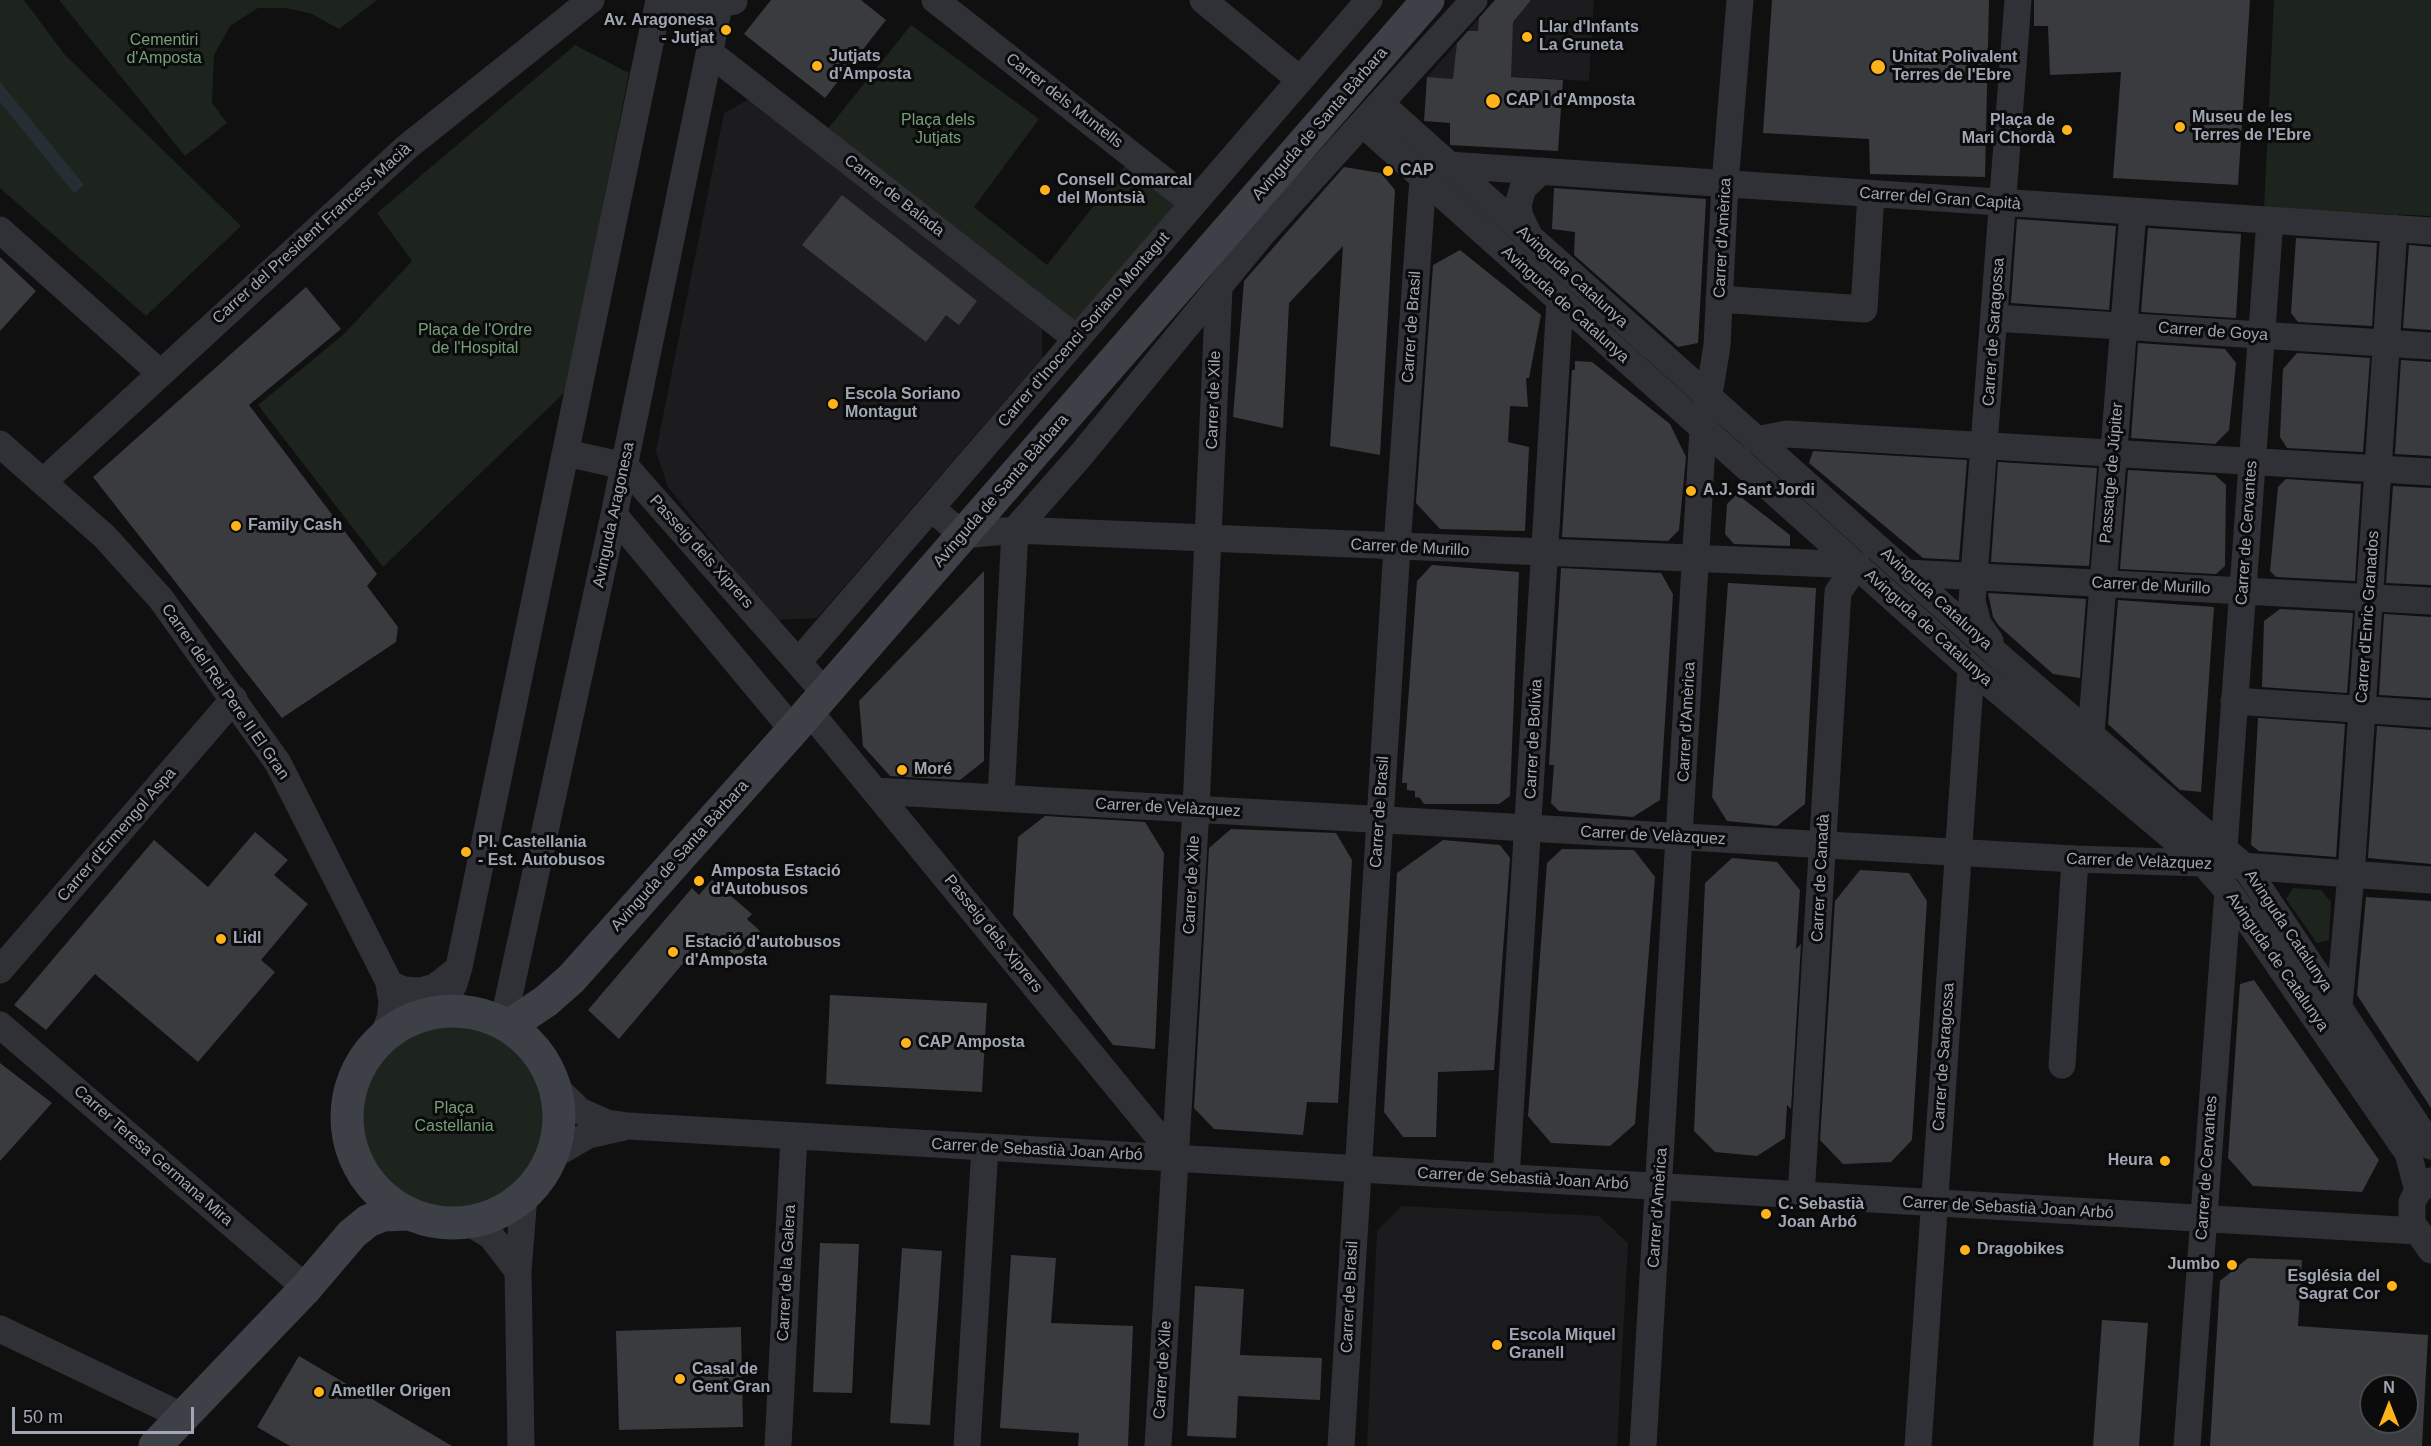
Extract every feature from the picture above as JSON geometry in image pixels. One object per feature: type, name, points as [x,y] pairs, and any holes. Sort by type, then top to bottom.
[{"type":"street","name":"Carrer del President Francesc Macià","points":[[44,481],[159,372],[406,147],[591,0]]},
{"type":"street","points":[[430,1014],[454,984],[459,966],[659,0]]},
{"type":"street","points":[[666,0],[686,7],[727,3]]},
{"type":"street","name":"Carrer dels Muntells","points":[[935,0],[1193,203]]},
{"type":"street","points":[[1203,0],[1299,79]]},
{"type":"street","name":"Carrer d'Inocenci Soriano Montagut","points":[[799,662],[1369,0]]},
{"type":"street","name":"Avinguda de Santa Bàrbara","points":[[506,1024],[546,1001],[571,979],[809,711],[1428,0]]},
{"type":"street","name":"Avinguda de Santa Bàrbara","points":[[1015,530],[1263,234],[1474,0]]},
{"type":"street","name":"Carrer d'Amèrica","points":[[1643,1446],[1703,430],[1717,346],[1725,184],[1740,0]]},
{"type":"street","name":"Carrer de Saragossa","points":[[2000,657],[1978,624],[1972,601],[1986,444],[2018,0]]},
{"type":"street","name":"Avinguda Aragonesa","points":[[506,1024],[710,53],[727,3]]},
{"type":"street","name":"Carrer de Balada","points":[[710,53],[1077,339]]},
{"type":"street","name":"Avinguda Catalunya","points":[[1381,104],[2000,657],[2224,846],[2246,868],[2431,1146]]},
{"type":"street","name":"Avinguda de Catalunya","points":[[1363,124],[1971,668],[2202,863],[2228,891],[2408,1153],[2424,1186]]},
{"type":"street","name":"Carrer del Gran Capità","points":[[1448,165],[2431,231]]},
{"type":"street","points":[[1532,240],[1520,217],[1518,205],[1523,188],[1541,171]]},
{"type":"street","name":"Carrer de Brasil","points":[[1341,1446],[1397,547],[1423,178]]},
{"type":"street","points":[[1719,300],[1864,309],[1871,194]]},
{"type":"street","name":"Passatge de Júpiter","points":[[2091,734],[2133,212]]},
{"type":"street","name":"Carrer de Cervantes","points":[[2224,846],[2270,220]]},
{"type":"street","name":"Carrer d'Enric Granados","points":[[2338,1006],[2350,875],[2394,228]]},
{"type":"street","points":[[0,230],[159,372]]},
{"type":"street","name":"Carrer de Xile","points":[[1158,1446],[1196,809],[1218,288]]},
{"type":"street","name":"Carrer de Bolívia","points":[[1506,1178],[1560,301]]},
{"type":"street","name":"Carrer de Goya","points":[[1995,318],[2431,346]]},
{"type":"street","points":[[1756,441],[1787,434],[2431,472]]},
{"type":"street","name":"Carrer del Rei Pere II El Gran","points":[[0,444],[105,537],[161,599],[278,763],[398,1000],[430,1014]]},
{"type":"street","points":[[566,453],[625,466]]},
{"type":"street","name":"Passeig dels Xiprers","points":[[625,466],[799,662],[809,711]]},
{"type":"street","points":[[931,508],[963,535]]},
{"type":"street","name":"Passeig dels Xiprers","points":[[614,515],[809,711],[1176,1158]]},
{"type":"street","points":[[1001,798],[1015,530]]},
{"type":"street","name":"Carrer de Murillo","points":[[963,535],[1015,530],[1546,554],[1857,565]]},
{"type":"street","name":"Carrer de Canadà","points":[[1802,1196],[1838,592],[1857,565]]},
{"type":"street","name":"Carrer de Murillo","points":[[1907,573],[2431,601]]},
{"type":"street","name":"Carrer de Saragossa","points":[[1918,1446],[1971,668]]},
{"type":"street","name":"Carrer d'Ermengol Aspa","points":[[0,970],[234,699]]},
{"type":"street","points":[[2234,701],[2431,714]]},
{"type":"street","name":"Carrer de Velàzquez","points":[[875,791],[2075,860],[2202,863],[2431,880]]},
{"type":"street","points":[[2062,1065],[2075,860]]},
{"type":"street","name":"Carrer de Cervantes","points":[[2187,1446],[2228,891]]},
{"type":"street","points":[[389,984],[404,990],[420,991],[435,987],[449,979],[459,966]]},
{"type":"street","name":"Avinguda de Santa Bàrbara","points":[[538,1053],[553,1006],[571,979]]},
{"type":"street","name":"Carrer del Rei Pere II El Gran","points":[[384,1036],[390,1019],[392,1002],[389,984]]},
{"type":"street","points":[[473,1012],[506,1024],[538,1053],[556,1088],[560,1122],[552,1156],[540,1178],[524,1196],[498,1213],[468,1222],[438,1222],[409,1214],[381,1196],[367,1179],[349,1142],[348,1100],[356,1072],[384,1036],[430,1014],[473,1012]]},
{"type":"street","name":"Carrer Teresa Germana Mira","points":[[0,1025],[306,1288]]},
{"type":"street","name":"Carrer de Sebastià Joan Arbó","points":[[556,1088],[580,1111],[607,1123],[628,1126],[2202,1220],[2424,1240]]},
{"type":"street","name":"Carrer de Sebastià Joan Arbó","points":[[552,1156],[588,1135],[628,1126]]},
{"type":"street","name":"Carrer de la Galera","points":[[777,1446],[794,1136]]},
{"type":"street","points":[[967,1446],[985,1147]]},
{"type":"street","points":[[352,1234],[368,1202],[367,1179]]},
{"type":"street","points":[[2424,1186],[2412,1202],[2412,1223],[2424,1240]]},
{"type":"street","points":[[521,1446],[518,1271],[524,1196]]},
{"type":"street","points":[[155,1446],[306,1288],[352,1234],[368,1221],[383,1215],[409,1214]]},
{"type":"street","points":[[468,1222],[491,1236],[518,1271]]},
{"type":"street","points":[[0,1329],[184,1417]]},
{"type":"shaded area","name":"Llar d'Infants La Gruneta","points":[[1495,0],[1594,0],[1589,81],[1454,73],[1453,79],[1427,77]]},
{"type":"shaded area","points":[[0,82],[84,185],[74,193],[0,102]]},
{"type":"shaded area","name":"Escola Soriano Montagut","points":[[755,96],[1042,323],[1042,358],[817,618],[775,620],[668,487],[656,451],[724,113]]},
{"type":"shaded area","name":"Escola Miquel Granell","points":[[1402,1206],[1599,1216],[1628,1243],[1617,1446],[1367,1446],[1377,1231]]},
{"type":"green space","points":[[0,0],[24,0],[65,55],[241,226],[146,316],[0,188]]},
{"type":"green space","name":"Cementiri d'Amposta","points":[[59,0],[377,0],[339,29],[312,14],[286,8],[258,8],[230,26],[214,55],[212,103],[227,123],[185,156]]},
{"type":"green space","points":[[2274,0],[2431,0],[2431,216],[2264,208]]},
{"type":"green space","name":"Plaça dels Jutjats","points":[[911,25],[1039,119],[974,207],[1047,265],[1129,161],[1186,204],[1078,331],[827,130]]},
{"type":"green space","name":"Plaça de l'Ordre de l'Hospital","points":[[575,45],[629,73],[566,391],[383,567],[258,405],[344,334],[412,261],[377,213]]},
{"type":"green space","points":[[2293,888],[2321,890],[2331,902],[2329,940],[2317,943],[2286,899]]},
{"type":"green space","name":"Plaça Castellania","points":[[446,1024],[464,1024],[491,1031],[522,1051],[542,1082],[549,1118],[542,1154],[522,1185],[491,1205],[464,1212],[446,1212],[411,1201],[395,1191],[382,1178],[365,1145],[361,1127],[361,1109],[372,1074],[382,1058],[395,1045],[428,1028]]},
{"type":"building","name":"Jutjats d'Amposta","points":[[771,0],[861,0],[886,20],[825,98],[744,34]]},
{"type":"building","name":"CAP I d'Amposta","points":[[1495,0],[1531,0],[1513,22],[1511,77],[1563,80],[1558,151],[1450,145],[1450,123],[1424,121],[1427,77],[1453,79],[1457,43],[1468,31],[1478,31],[1479,18]]},
{"type":"building","name":"Unitat Polivalent Terres de l'Ebre","points":[[1772,0],[1989,0],[1985,177],[1870,174],[1869,139],[1763,133]]},
{"type":"building","name":"Museu de les Terres de l'Ebre","points":[[2034,0],[2250,0],[2238,185],[2113,178],[2121,72],[2050,75],[2048,26],[2034,26]]},
{"type":"building","points":[[1344,167],[1381,173],[1395,190],[1380,455],[1330,446],[1343,246],[1289,303],[1283,428],[1233,417],[1244,281]]},
{"type":"building","points":[[1554,188],[1706,199],[1698,343],[1678,347],[1574,255],[1575,232],[1552,229]]},
{"type":"building","points":[[842,195],[977,301],[959,325],[946,315],[926,342],[802,245]]},
{"type":"building","points":[[2017,219],[2116,226],[2109,310],[2011,303]]},
{"type":"building","points":[[2148,228],[2241,234],[2236,318],[2141,312]]},
{"type":"building","points":[[2296,238],[2377,243],[2372,326],[2298,322],[2291,313]]},
{"type":"building","points":[[2409,245],[2431,247],[2431,330],[2403,328]]},
{"type":"building","points":[[1460,250],[1541,315],[1529,378],[1526,378],[1528,407],[1510,406],[1508,442],[1529,447],[1525,531],[1440,529],[1416,503],[1433,265]]},
{"type":"building","points":[[0,257],[36,291],[0,331]]},
{"type":"building","name":"Family Cash","points":[[306,287],[341,329],[249,405],[377,574],[367,586],[398,627],[396,642],[282,718],[93,477]]},
{"type":"building","points":[[2138,343],[2225,349],[2236,363],[2229,430],[2215,444],[2131,438]]},
{"type":"building","points":[[2297,353],[2370,358],[2363,452],[2287,448],[2280,437],[2283,369]]},
{"type":"building","points":[[2401,360],[2431,362],[2431,456],[2395,454]]},
{"type":"building","points":[[1575,361],[1592,362],[1670,424],[1686,457],[1679,530],[1668,541],[1562,537],[1572,370],[1575,370]]},
{"type":"building","points":[[1813,451],[1967,460],[1959,560],[1923,558],[1809,463]]},
{"type":"building","points":[[1998,462],[2097,468],[2089,566],[1991,562]]},
{"type":"building","points":[[2128,470],[2215,475],[2226,485],[2225,566],[2216,574],[2120,569]]},
{"type":"building","points":[[2286,479],[2361,484],[2355,581],[2276,577],[2270,571],[2278,487]]},
{"type":"building","points":[[2393,486],[2431,488],[2431,585],[2386,583]]},
{"type":"building","points":[[1737,494],[1790,535],[1790,546],[1734,544],[1725,534],[1727,504]]},
{"type":"building","points":[[1432,565],[1519,572],[1510,796],[1499,804],[1424,804],[1420,798],[1415,797],[1415,791],[1407,790],[1407,783],[1402,783],[1417,581]]},
{"type":"building","points":[[1561,568],[1661,573],[1673,594],[1660,800],[1633,817],[1559,811],[1551,803],[1554,765],[1549,765]]},
{"type":"building","points":[[984,571],[984,761],[960,780],[890,776],[863,746],[859,701]]},
{"type":"building","points":[[1728,583],[1816,588],[1805,804],[1777,826],[1727,821],[1712,797]]},
{"type":"building","points":[[1988,593],[2086,599],[2080,678],[2053,674],[1999,626],[1993,617]]},
{"type":"building","points":[[2118,600],[2214,607],[2201,792],[2180,790],[2108,724]]},
{"type":"building","points":[[2280,609],[2353,613],[2347,693],[2262,687],[2264,621]]},
{"type":"building","points":[[2384,614],[2431,617],[2431,698],[2379,695]]},
{"type":"building","points":[[2258,718],[2345,724],[2336,857],[2259,851],[2251,845]]},
{"type":"building","points":[[2377,726],[2431,730],[2431,864],[2368,858]]},
{"type":"building","points":[[1045,816],[1145,822],[1164,853],[1155,1049],[1113,1045],[1013,915],[1018,837]]},
{"type":"building","points":[[1231,829],[1336,833],[1352,860],[1338,1103],[1307,1102],[1303,1135],[1214,1129],[1194,1108],[1209,848]]},
{"type":"building","points":[[255,832],[288,860],[274,875],[308,904],[261,960],[275,972],[198,1062],[95,974],[46,1030],[14,1005],[154,840],[208,887]]},
{"type":"building","points":[[1443,840],[1500,845],[1510,858],[1494,1070],[1438,1072],[1436,1137],[1403,1137],[1384,1112],[1397,873]]},
{"type":"building","points":[[1562,849],[1634,850],[1655,877],[1635,1124],[1610,1146],[1551,1143],[1528,1116],[1547,863]]},
{"type":"building","points":[[1732,858],[1777,862],[1800,890],[1796,949],[1801,944],[1791,1109],[1787,1105],[1785,1138],[1757,1156],[1715,1152],[1694,1131],[1705,883]]},
{"type":"building","points":[[1860,870],[1909,873],[1927,901],[1912,1140],[1891,1162],[1843,1164],[1820,1140],[1835,901]]},
{"type":"building","points":[[712,880],[752,914],[747,919],[760,931],[738,958],[722,945],[720,949],[712,943],[703,953],[696,948],[619,1039],[588,1010],[692,888],[699,895]]},
{"type":"building","points":[[2366,897],[2431,901],[2431,1108],[2357,995]]},
{"type":"building","points":[[2254,980],[2379,1160],[2362,1192],[2253,1186],[2228,1158],[2240,984]]},
{"type":"building","name":"CAP Amposta","points":[[830,995],[987,1003],[982,1092],[826,1084]]},
{"type":"building","points":[[0,1063],[52,1103],[0,1161]]},
{"type":"building","points":[[820,1243],[859,1244],[852,1393],[813,1392]]},
{"type":"building","points":[[902,1248],[942,1251],[930,1425],[890,1423]]},
{"type":"building","points":[[1011,1255],[1056,1258],[1051,1323],[1133,1326],[1128,1446],[1078,1446],[1079,1433],[1000,1428]]},
{"type":"building","points":[[2248,1258],[2302,1260],[2298,1326],[2428,1335],[2422,1446],[2210,1446],[2220,1281]]},
{"type":"building","points":[[1195,1286],[1244,1289],[1240,1355],[1322,1358],[1320,1400],[1238,1396],[1236,1438],[1187,1436]]},
{"type":"building","points":[[2102,1320],[2148,1323],[2139,1446],[2093,1446]]},
{"type":"building","name":"Casal de Gent Gran","points":[[741,1327],[743,1427],[619,1430],[616,1331]]},
{"type":"building","name":"Ametller Origen","points":[[299,1356],[452,1446],[290,1446],[257,1427]]},
{"type":"place","name":"Av. Aragonesa - Jutjat","points":[[726,30]]},
{"type":"place","name":"Llar d'Infants La Gruneta","points":[[1527,37]]},
{"type":"place","name":"Jutjats d'Amposta","points":[[817,66]]},
{"type":"place","name":"Unitat Polivalent Terres de l'Ebre","points":[[1878,67]]},
{"type":"place","name":"CAP I d'Amposta","points":[[1493,101]]},
{"type":"place","name":"Museu de les Terres de l'Ebre","points":[[2180,127]]},
{"type":"place","name":"Plaça de Mari Chordà","points":[[2067,130]]},
{"type":"place","name":"CAP","points":[[1388,171]]},
{"type":"place","name":"Consell Comarcal del Montsià","points":[[1045,190]]},
{"type":"place","name":"Escola Soriano Montagut","points":[[833,404]]},
{"type":"place","name":"A.J. Sant Jordi","points":[[1691,491]]},
{"type":"place","name":"Family Cash","points":[[236,526]]},
{"type":"place","name":"Moré","points":[[902,770]]},
{"type":"place","name":"Pl. Castellania - Est. Autobusos","points":[[466,852]]},
{"type":"place","name":"Amposta Estació d'Autobusos","points":[[699,881]]},
{"type":"place","name":"Lidl","points":[[221,939]]},
{"type":"place","name":"Estació d'autobusos d'Amposta","points":[[673,952]]},
{"type":"place","name":"CAP Amposta","points":[[906,1043]]},
{"type":"place","name":"Heura","points":[[2165,1161]]},
{"type":"place","name":"C. Sebastià Joan Arbó","points":[[1766,1214]]},
{"type":"place","name":"Dragobikes","points":[[1965,1250]]},
{"type":"place","name":"Jumbo","points":[[2232,1265]]},
{"type":"place","name":"Església del Sagrat Cor","points":[[2392,1286]]},
{"type":"place","name":"Escola Miquel Granell","points":[[1497,1345]]},
{"type":"place","name":"Casal de Gent Gran","points":[[680,1379]]},
{"type":"place","name":"Ametller Origen","points":[[319,1392]]}]
